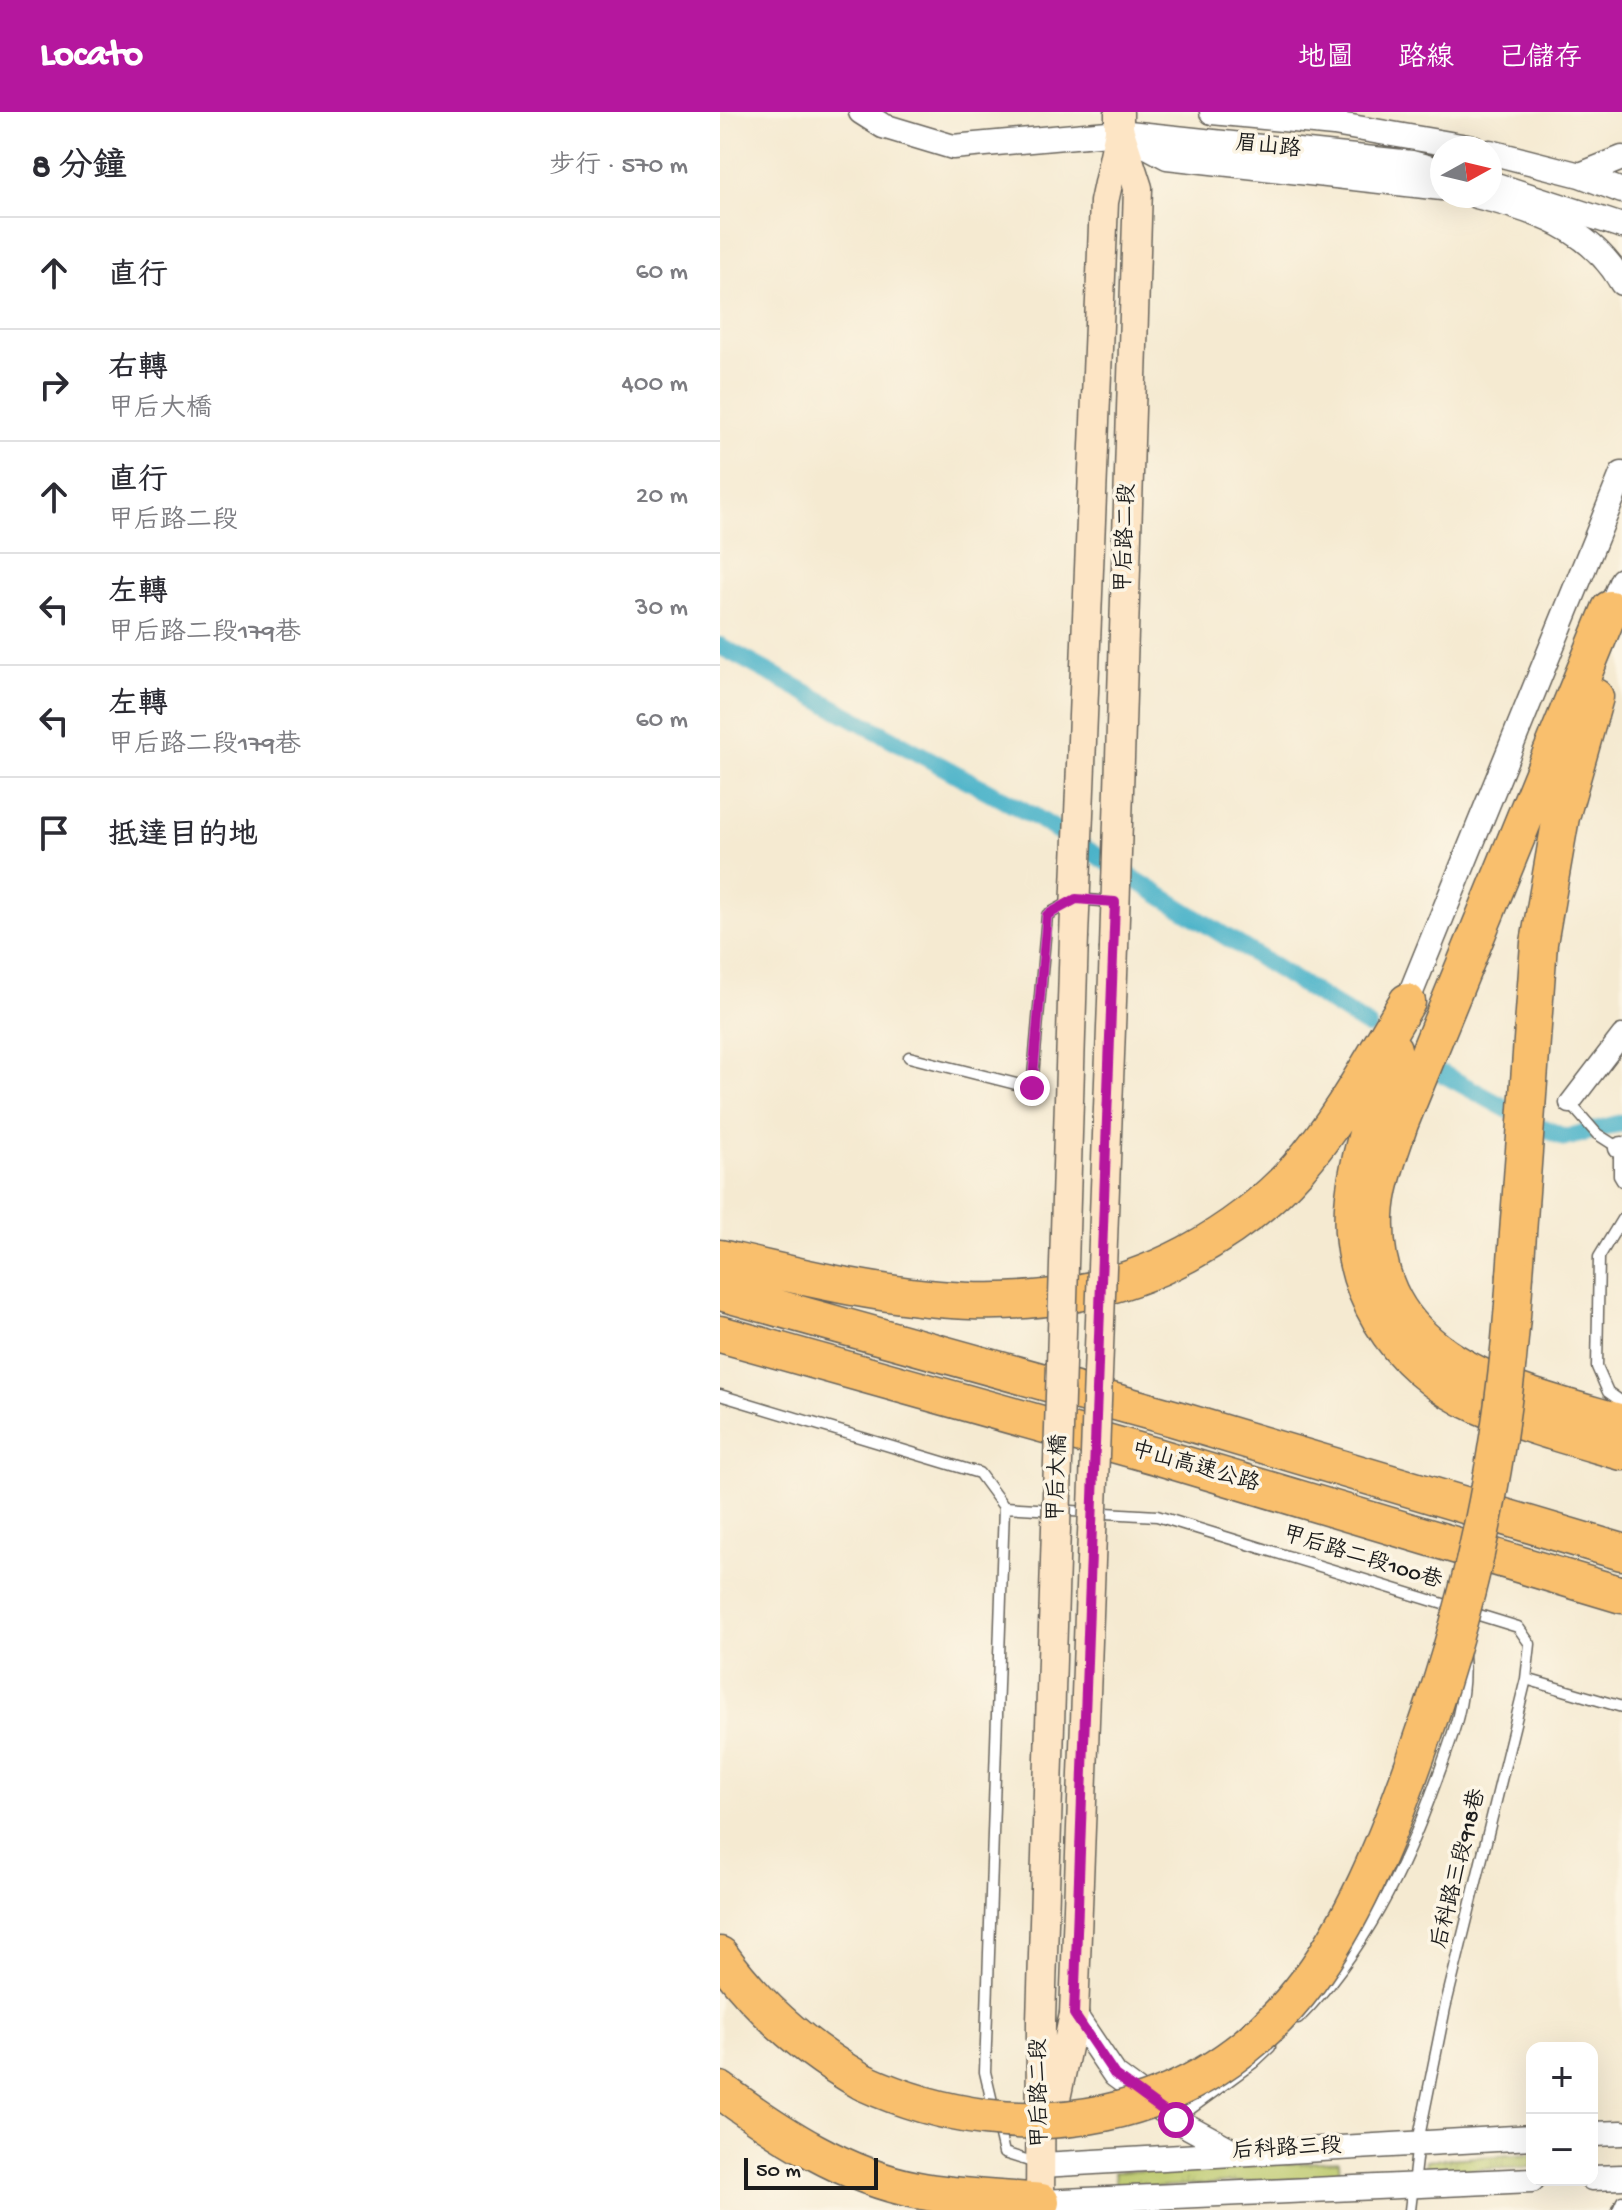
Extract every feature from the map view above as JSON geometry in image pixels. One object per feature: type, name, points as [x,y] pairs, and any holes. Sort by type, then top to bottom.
[{"type":"highway","points":[[720,1955],[749,1993],[799,2042],[863,2082],[948,2113],[1043,2121],[1114,2113],[1155,2100],[1211,2072],[1266,2027],[1309,1980],[1337,1934],[1386,1838],[1460,1617],[1481,1541],[1505,1409],[1539,943],[1561,817],[1601,678],[1616,595]]},
{"type":"highway","points":[[1616,595],[1400,1123],[1382,1179],[1376,1216],[1379,1251],[1388,1284],[1404,1316],[1435,1351],[1475,1375],[1622,1423]]},
{"type":"highway","points":[[720,1258],[857,1290],[970,1301],[1052,1299],[1122,1283],[1161,1268],[1225,1234],[1268,1199],[1332,1125],[1407,1002]]},
{"type":"highway","points":[[1407,1002],[1359,1168],[1353,1228],[1362,1288],[1407,1357],[1451,1390],[1476,1405],[1622,1452]]},
{"type":"highway","name":"中山高速公路","points":[[720,1292],[1158,1413],[1622,1552]]},
{"type":"highway","name":"中山高速公路","points":[[720,1334],[1171,1460],[1622,1595]]},
{"type":"highway","points":[[720,2090],[798,2144],[873,2177],[917,2190],[1040,2206]]},
{"type":"main road","name":"甲后路二段","points":[[1074,936],[1104,202],[1119,122]]},
{"type":"main road","name":"甲后路二段","points":[[1114,948],[1138,188],[1119,122]]},
{"type":"main road","name":"甲后大橋","points":[[1041,2021],[1074,936]]},
{"type":"main road","name":"甲后大橋","points":[[1074,2014],[1114,948]]},
{"type":"main road","name":"甲后路二段","points":[[1042,2165],[1074,2014]]},
{"type":"main road","name":"甲后路二段","points":[[1040,2206],[1041,2021]]},
{"type":"street","name":"眉山路","points":[[861,112],[883,126],[953,147],[1119,122],[1430,168]]},
{"type":"street","name":"眉山路","points":[[1212,112],[1334,124],[1430,141]]},
{"type":"street","points":[[1119,122],[1167,157],[1430,187]]},
{"type":"street","points":[[1502,155],[1580,175],[1622,191]]},
{"type":"street","points":[[1580,175],[1622,158]]},
{"type":"street","points":[[1502,187],[1622,226]]},
{"type":"street","points":[[1502,205],[1570,228],[1594,246],[1622,283]]},
{"type":"street","points":[[1407,1002],[1622,474]]},
{"type":"street","points":[[1570,1103],[1622,1035]]},
{"type":"street","points":[[1074,2014],[1115,2075],[1176,2120],[1235,2153]]},
{"type":"street","points":[[1598,2134],[1622,2133]]},
{"type":"street","name":"后科路三段","points":[[1042,2165],[1526,2137]]},
{"type":"street","points":[[1598,2178],[1622,2177]]},
{"type":"street","name":"后科路三段","points":[[1040,2206],[1526,2180]]},
{"type":"lane","points":[[909,1057],[1032,1088],[1047,915],[1076,899],[1115,902]]},
{"type":"lane","points":[[1570,1103],[1597,1134],[1621,1148],[1619,1176],[1622,1181]]},
{"type":"lane","points":[[1622,1219],[1599,1257],[1597,1367],[1608,1392],[1622,1402]]},
{"type":"lane","points":[[720,1395],[979,1473],[1004,1507],[985,2072],[1004,2153],[1042,2165]]},
{"type":"lane","name":"甲后路二段100巷","points":[[1004,1507],[1157,1516],[1460,1617]]},
{"type":"lane","points":[[1293,2024],[1332,1984],[1359,1946],[1384,1905],[1415,1840],[1463,1702],[1466,1681],[1460,1617]]},
{"type":"lane","name":"后科路三段918巷","points":[[1410,2210],[1418,2142],[1445,2008],[1469,1922],[1526,1679],[1530,1644],[1518,1627],[1460,1617]]},
{"type":"lane","points":[[1526,1679],[1622,1707]]},
{"type":"lane","points":[[1176,2120],[1253,2063],[1283,2033]]},
{"type":"lane","points":[[1618,2210],[1622,2201]]},
{"type":"green space","points":[[1526,2154],[1526,2167],[1425,2171],[1426,2160]]},
{"type":"green space","points":[[1339,2161],[1340,2177],[1116,2189],[1114,2172]]},
{"type":"waterway","points":[[720,646],[1034,816],[1368,1026]]},
{"type":"waterway","points":[[1443,1074],[1509,1110]]},
{"type":"waterway","points":[[1544,1128],[1565,1138],[1622,1123]]},
{"type":"route","points":[[1032,1088],[1047,915],[1076,899],[1115,902],[1074,2014],[1115,2075],[1176,2120]]}]
